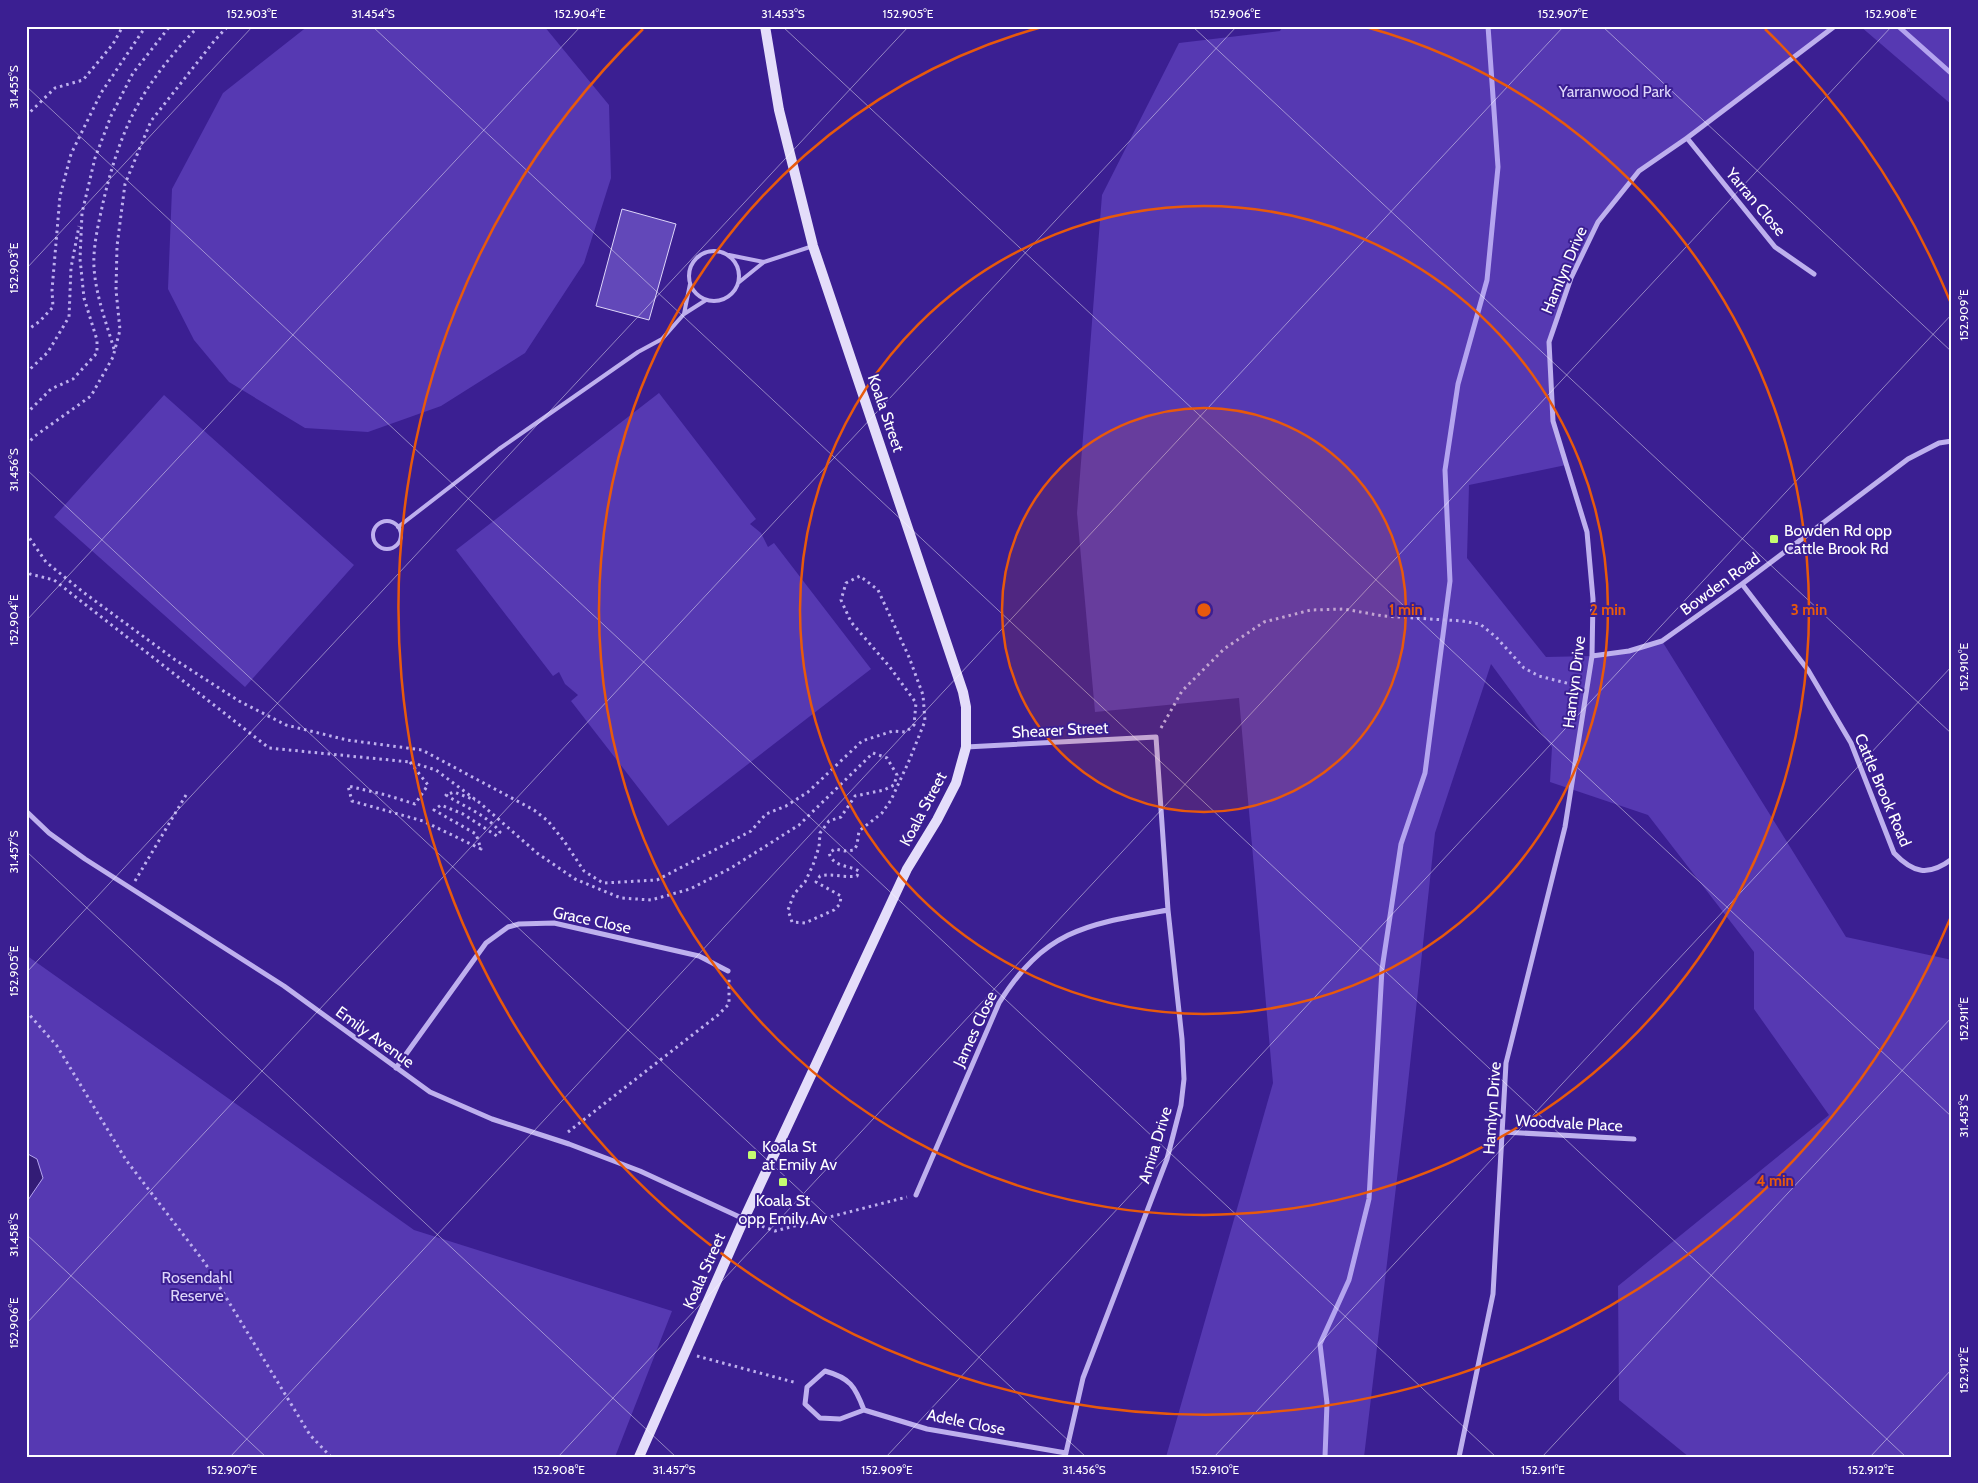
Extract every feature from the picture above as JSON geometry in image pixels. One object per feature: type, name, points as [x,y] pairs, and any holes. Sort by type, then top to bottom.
[{"type":"street","name":"Koala Street","points":[[639,1457],[744,1219],[907,869],[937,820],[956,783],[966,747],[965,700],[953,657],[813,246],[779,110],[765,26]]},
{"type":"street","name":"Hamlyn Drive","points":[[1458,1457],[1493,1294],[1506,1062],[1566,827],[1592,656],[1593,599],[1586,532],[1553,421],[1549,342],[1571,278],[1598,222],[1639,170],[1687,138],[1835,26]]},
{"type":"street","name":"Yarran Close","points":[[1687,138],[1775,247],[1814,274]]},
{"type":"street","name":"Bowden Road","points":[[1592,656],[1629,651],[1662,640],[1742,584],[1908,460],[1939,443],[1952,442]]},
{"type":"street","name":"Cattle Brook Road","points":[[1742,584],[1808,670],[1851,743],[1894,853],[1907,867],[1926,871],[1942,867],[1952,859]]},
{"type":"street","name":"Shearer Street","points":[[966,747],[1156,737]]},
{"type":"street","name":"Amira Drive","points":[[1065,1455],[1083,1378],[1167,1159],[1181,1105],[1184,1079],[1182,1039],[1168,910],[1156,737]]},
{"type":"street","name":"Emily Avenue","points":[[26,811],[56,838],[85,859],[284,986],[430,1092],[492,1119],[557,1140],[640,1171],[744,1219]]},
{"type":"street","name":"James Close","points":[[916,1195],[999,1003],[1010,985],[1027,965],[1042,951],[1081,928],[1168,910]]},
{"type":"street","name":"Grace Close","points":[[396,1068],[486,943],[498,933],[519,924],[554,923],[699,956],[728,971]]},
{"type":"street","name":"Woodvale Place","points":[[1503,1132],[1634,1139]]},
{"type":"street","points":[[825,1371],[843,1376],[858,1392],[864,1410],[840,1419],[820,1418],[805,1404],[807,1387],[825,1371]]},
{"type":"street","name":"Adele Close","points":[[864,1410],[927,1429],[1065,1455]]},
{"type":"lane","points":[[738,283],[764,262],[813,246]]},
{"type":"lane","points":[[684,314],[691,268],[700,256],[714,251],[764,262]]},
{"type":"lane","points":[[690,283],[699,296],[706,300],[722,300],[735,290],[738,283],[738,267],[728,255]]},
{"type":"lane","points":[[398,526],[499,449],[638,352],[662,339],[684,314],[706,300]]},
{"type":"lane","points":[[381,522],[392,522],[398,526],[401,538],[395,547],[384,550],[375,543],[372,537],[373,531],[381,522]]},
{"type":"path","points":[[26,116],[55,88],[83,80],[113,44],[123,26]]},
{"type":"path","points":[[26,331],[40,321],[53,307],[52,290],[60,196],[71,154],[101,93],[146,26]]},
{"type":"path","points":[[26,373],[48,352],[69,317],[71,268],[82,213],[95,158],[111,116],[133,73],[170,26]]},
{"type":"path","points":[[114,351],[97,295],[94,266],[96,239],[105,193],[133,114],[166,63],[183,42],[200,26]]},
{"type":"path","points":[[26,445],[91,396],[114,351],[120,330],[116,290],[117,246],[124,184],[150,121],[228,26]]},
{"type":"path","points":[[26,414],[52,389],[73,379],[96,353],[97,340],[84,298],[80,259],[82,213]]},
{"type":"path","points":[[26,533],[46,562],[83,592],[174,659],[239,701],[286,725],[347,740],[422,750],[534,810],[548,821],[584,871],[603,883],[657,880],[751,831],[766,814],[786,806],[808,792],[862,741],[893,731],[906,732],[914,725],[916,704],[889,666],[852,622],[841,600],[846,583],[860,576],[878,590],[909,657],[922,695],[925,721],[891,800],[882,813],[859,831],[857,846],[854,850],[835,849],[829,853],[831,859],[840,866],[852,867],[859,871],[857,876],[843,877],[829,874],[820,876],[816,882],[841,896],[840,904],[834,910],[805,923],[792,922],[788,910],[794,894],[805,882],[813,865],[819,847],[820,833],[829,821],[841,817],[855,796],[884,790],[894,785],[897,775],[887,758],[873,753],[799,825],[730,868],[690,889],[651,900],[621,898],[575,879],[537,853],[480,802],[436,770],[410,762],[269,748],[54,580],[30,574],[26,570]]},
{"type":"path","points":[[1156,737],[1182,691],[1224,649],[1264,622],[1311,610],[1344,609],[1383,616],[1456,620],[1480,624],[1496,637],[1524,668],[1539,676],[1588,688]]},
{"type":"path","points":[[410,762],[428,785],[415,804],[348,786],[352,801],[423,821],[481,849],[476,834],[434,810],[442,805],[463,814],[497,836],[500,832],[480,814],[446,795],[454,792],[480,802]]},
{"type":"path","points":[[131,888],[186,795]]},
{"type":"path","points":[[557,1140],[718,1015],[729,1004],[728,971]]},
{"type":"path","points":[[26,1011],[57,1046],[126,1160],[205,1263],[310,1435],[331,1457]]},
{"type":"path","points":[[744,1219],[775,1231],[916,1195]]},
{"type":"path","points":[[686,1350],[699,1357],[807,1387]]},
{"type":"green space","points":[[308,26],[544,26],[609,105],[611,178],[584,263],[525,353],[441,406],[368,432],[305,428],[229,382],[194,340],[168,289],[172,189],[223,93]]},
{"type":"green space","name":"Yarranwood Park","points":[[1283,26],[1835,26],[1639,171],[1598,222],[1571,278],[1549,342],[1553,421],[1566,465],[1469,485],[1467,558],[1546,657],[1592,656],[1629,651],[1662,641],[1846,937],[1952,960],[1952,1457],[1689,1457],[1619,1400],[1618,1286],[1829,1115],[1754,1009],[1754,952],[1648,815],[1550,782],[1552,747],[1491,664],[1435,833],[1405,1111],[1364,1457],[1166,1457],[1273,1083],[1239,698],[1095,712],[1077,513],[1102,195],[1179,43],[1280,31]]},
{"type":"green space","points":[[1860,26],[1952,26],[1952,105]]},
{"type":"green space","points":[[659,393],[756,519],[750,524],[761,533],[768,547],[774,543],[871,669],[668,826],[571,701],[578,695],[565,684],[559,672],[553,676],[456,550]]},
{"type":"green space","points":[[164,395],[354,565],[245,687],[54,517]]},
{"type":"green space","name":"Rosendahl Reserve","points":[[26,955],[414,1230],[672,1311],[615,1457],[26,1457]]},
{"type":"shaded area","points":[[26,1153],[37,1159],[43,1178],[26,1203]]},
{"type":"building","points":[[622,209],[676,224],[649,320],[596,306]]},
{"type":"waterway","points":[[1325,1457],[1327,1403],[1320,1344],[1349,1280],[1369,1199],[1382,969],[1401,844],[1425,773],[1450,581],[1445,470],[1458,384],[1487,280],[1498,167],[1488,26]]},
{"type":"waterway","points":[[1898,26],[1952,74]]},
{"type":"place","name":"Bowden Rd opp Cattle Brook Rd","points":[[1774,539]]},
{"type":"place","name":"Koala St at Emily Av","points":[[752,1155]]},
{"type":"place","name":"Koala St opp Emily Av","points":[[783,1182]]}]
